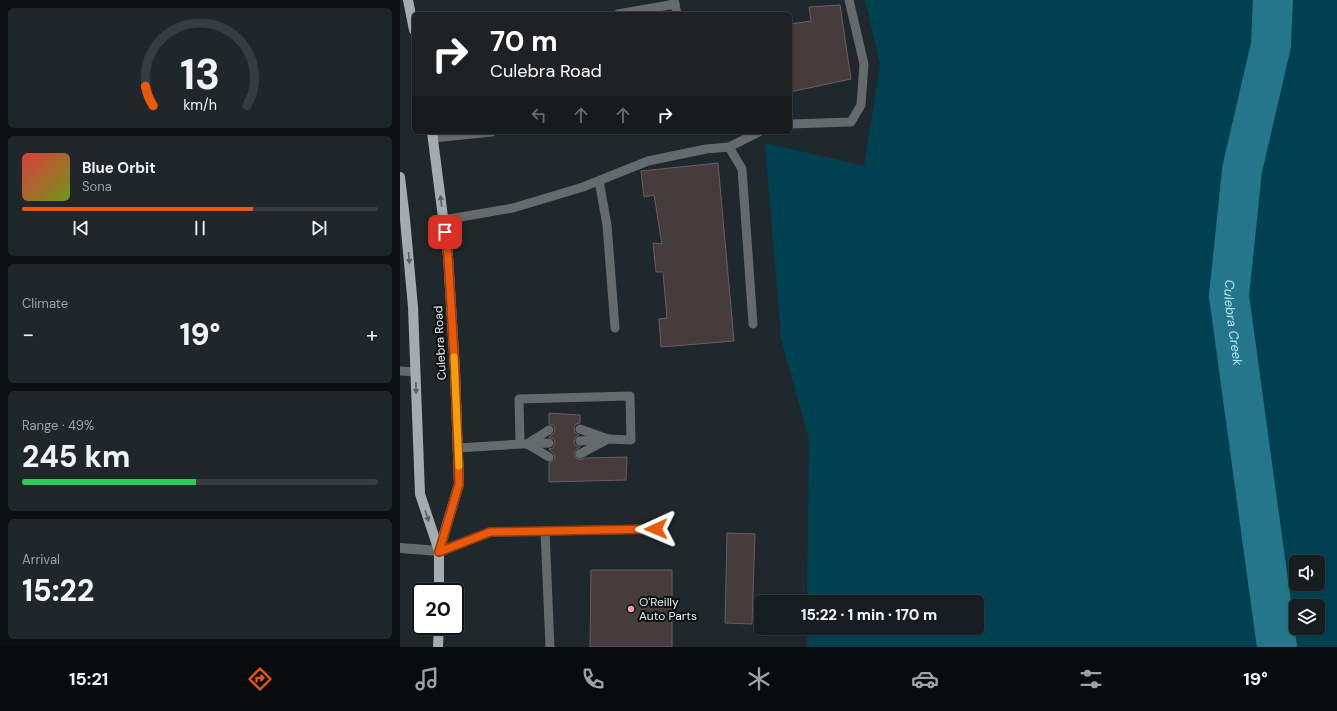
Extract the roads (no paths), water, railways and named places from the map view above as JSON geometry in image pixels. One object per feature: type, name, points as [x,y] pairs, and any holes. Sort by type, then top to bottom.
[{"type":"main road","points":[[408,0],[412,20]]},
{"type":"main road","name":"Culebra Road","points":[[432,135],[448,256],[455,371],[459,484],[439,552],[439,583]]},
{"type":"main road","name":"Culebra Road","points":[[400,178],[412,299],[420,494],[439,552]]},
{"type":"main road","points":[[438,647],[439,635]]},
{"type":"street","points":[[400,548],[439,552]]},
{"type":"lane","points":[[792,124],[851,122],[861,105],[864,64],[849,0]]},
{"type":"lane","points":[[627,12],[674,2],[676,12]]},
{"type":"lane","points":[[432,135],[452,134]]},
{"type":"lane","points":[[443,220],[513,208],[558,196],[648,161],[706,149],[729,147],[755,134]]},
{"type":"lane","points":[[729,147],[742,169],[753,324]]},
{"type":"lane","points":[[599,180],[607,226],[613,287],[614,328]]},
{"type":"lane","points":[[400,370],[415,372]]},
{"type":"lane","points":[[524,444],[519,399],[630,396],[631,440],[608,439],[580,441]]},
{"type":"lane","points":[[580,429],[608,439]]},
{"type":"lane","points":[[524,444],[549,430]]},
{"type":"lane","points":[[580,454],[608,439]]},
{"type":"lane","points":[[458,448],[549,443]]},
{"type":"lane","points":[[524,444],[549,457]]},
{"type":"lane","points":[[439,552],[490,532],[656,529]]},
{"type":"lane","points":[[545,531],[550,647]]},
{"type":"waterway","name":"Culebra Creek","points":[[1273,0],[1271,45],[1242,170],[1229,296],[1277,647]]},
{"type":"place","name":"O'Reilly Auto Parts","points":[[631,609]]}]
